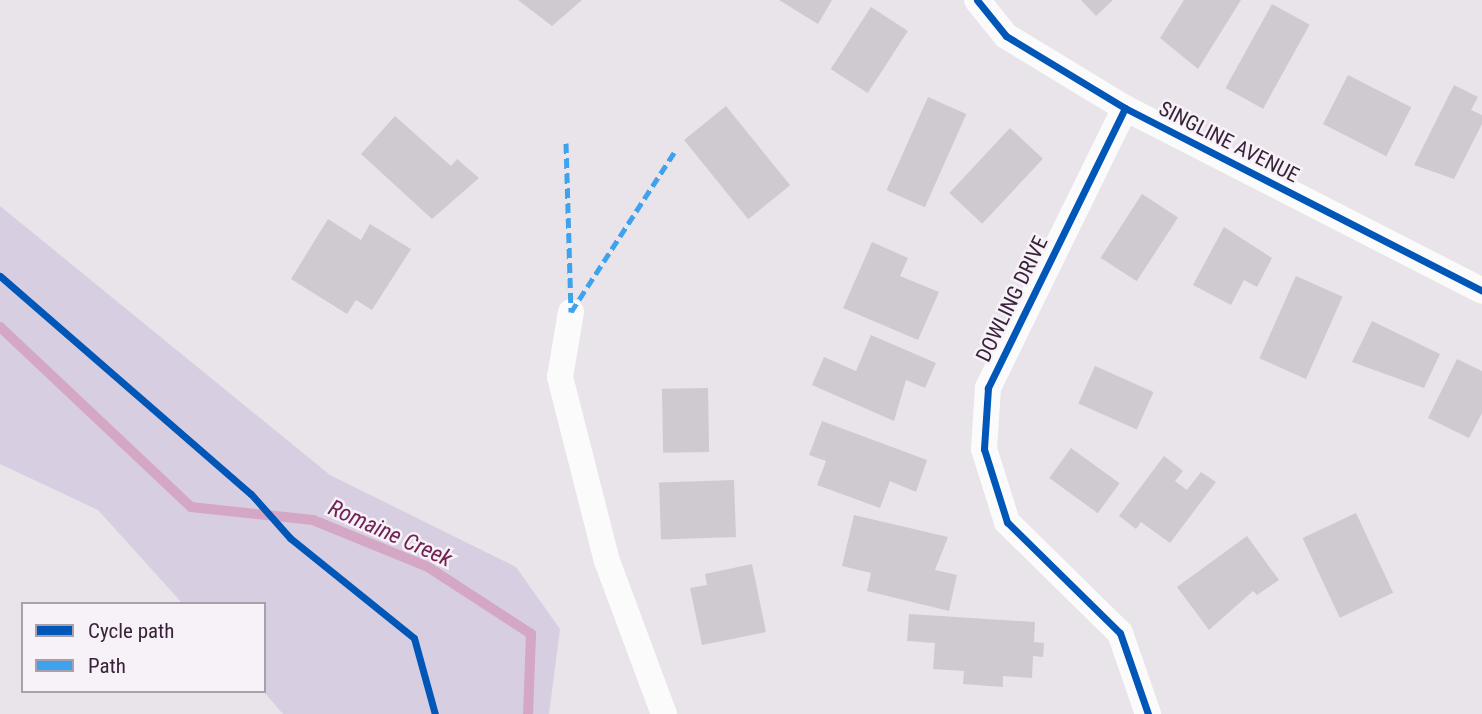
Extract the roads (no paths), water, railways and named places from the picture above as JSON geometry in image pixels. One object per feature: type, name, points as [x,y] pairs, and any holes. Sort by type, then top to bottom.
[{"type":"street","name":"SINGLINE AVENUE","points":[[977,0],[1006,36],[1125,108],[1482,291]]},
{"type":"street","name":"DOWLING DRIVE","points":[[1125,108],[988,388],[984,449],[1007,522],[1120,633],[1147,714]]},
{"type":"street","points":[[571,313],[560,377],[607,561],[664,714]]},
{"type":"waterway","name":"Romaine Creek","points":[[0,327],[191,507],[313,520],[428,567],[531,634],[528,714]]}]
